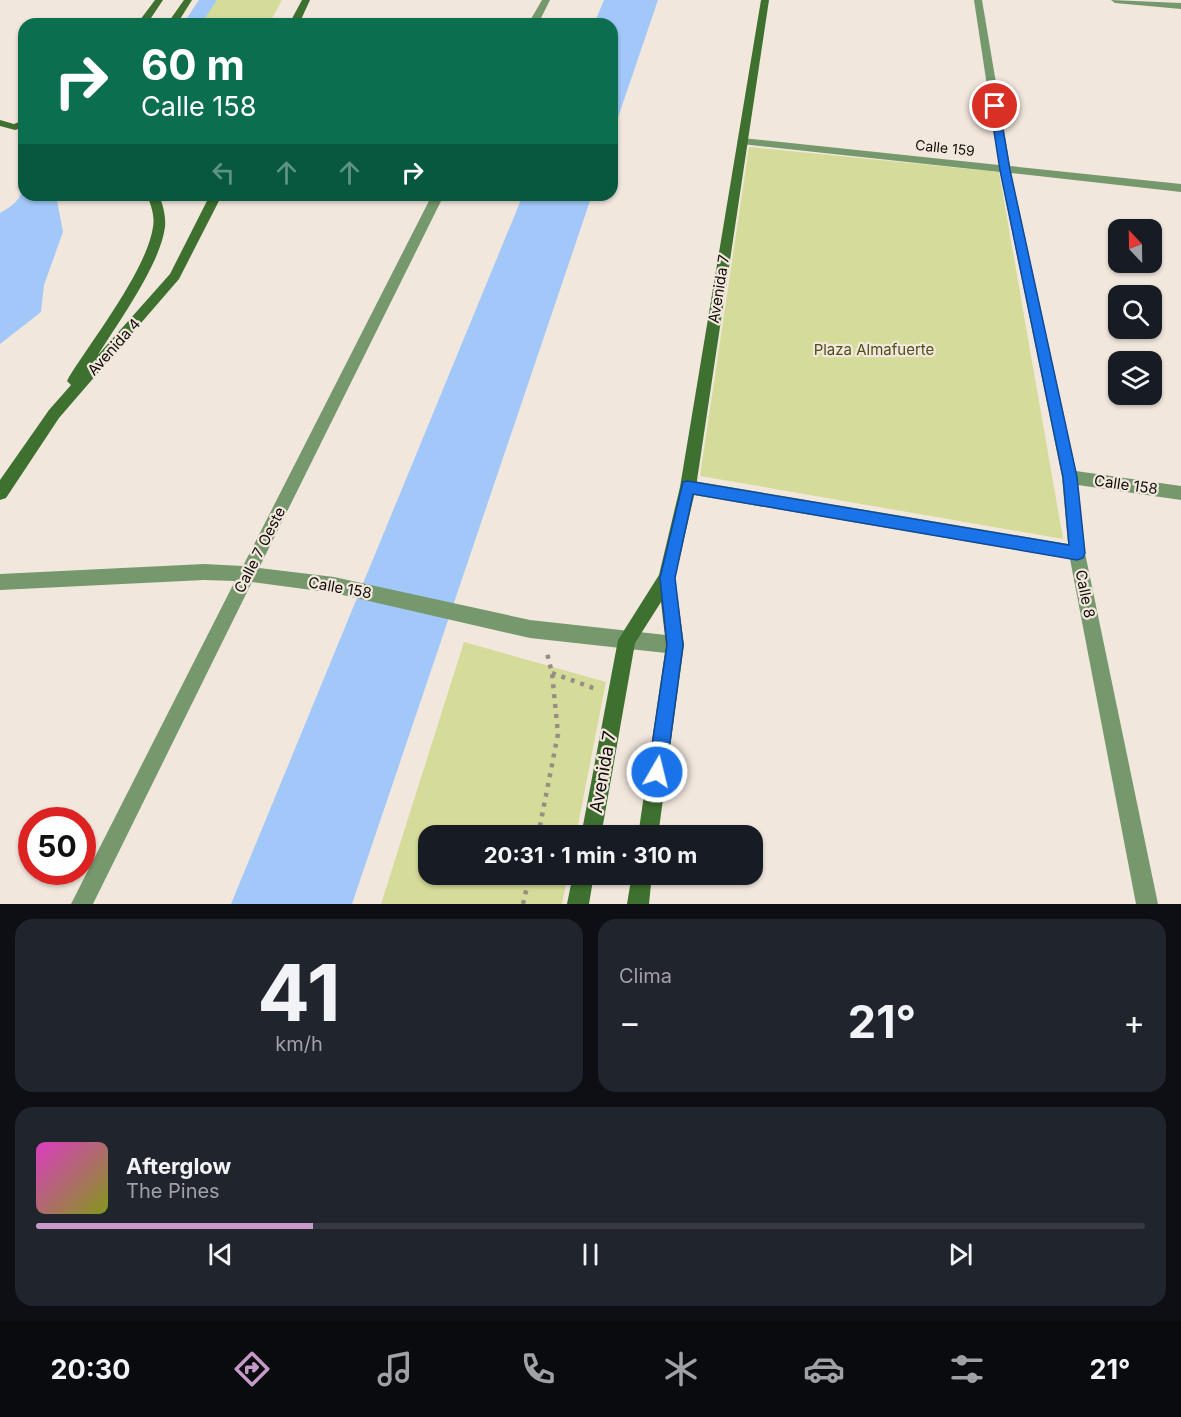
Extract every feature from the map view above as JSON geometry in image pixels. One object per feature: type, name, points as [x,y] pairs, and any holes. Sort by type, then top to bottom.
[{"type":"main road","points":[[146,18],[159,0]]},
{"type":"main road","points":[[176,18],[188,0]]},
{"type":"main road","points":[[297,18],[306,0]]},
{"type":"main road","name":"Avenida 7","points":[[650,825],[675,645],[667,578],[688,487],[765,0]]},
{"type":"main road","points":[[0,123],[18,126]]},
{"type":"main road","points":[[0,133],[18,127]]},
{"type":"main road","points":[[54,414],[148,260],[159,228],[156,201]]},
{"type":"main road","name":"Avenida 4","points":[[0,493],[54,414],[175,276],[213,201]]},
{"type":"main road","name":"Avenida 7","points":[[593,825],[627,640],[667,578]]},
{"type":"main road","points":[[578,904],[582,885]]},
{"type":"main road","points":[[638,904],[641,885]]},
{"type":"street","points":[[536,18],[546,0]]},
{"type":"street","name":"Calle 8","points":[[978,0],[1005,170],[1070,477],[1077,553],[1147,904]]},
{"type":"street","points":[[1115,0],[1181,6]]},
{"type":"street","name":"Calle 159","points":[[742,141],[1181,188]]},
{"type":"street","name":"Calle 7 Oeste","points":[[82,904],[435,201]]},
{"type":"street","name":"Calle 158","points":[[1070,477],[1181,493]]},
{"type":"street","points":[[688,487],[1077,553]]},
{"type":"street","name":"Calle 158","points":[[0,582],[204,572],[248,574],[334,585],[536,629],[675,645]]},
{"type":"path","points":[[536,629],[552,673],[558,734],[540,825]]},
{"type":"path","points":[[552,673],[617,696]]},
{"type":"path","points":[[524,904],[528,885]]},
{"type":"green space","points":[[202,0],[282,0],[272,18],[190,18]]},
{"type":"green space","name":"Plaza Almafuerte","points":[[749,147],[999,172],[1063,539],[700,476]]},
{"type":"green space","points":[[464,642],[606,682],[578,825],[418,825],[418,885],[566,885],[562,904],[381,904]]},
{"type":"water","points":[[604,0],[658,0],[618,117],[618,18],[596,18]]},
{"type":"water","points":[[18,199],[18,201],[57,201],[63,232],[44,285],[41,312],[0,344],[0,213]]},
{"type":"water","points":[[521,201],[590,201],[352,904],[231,904]]},
{"type":"waterway","points":[[196,18],[208,0]]},
{"type":"route","points":[[657,772],[675,645],[667,578],[688,487],[1077,553],[1070,477],[1005,170],[995,106]]}]
